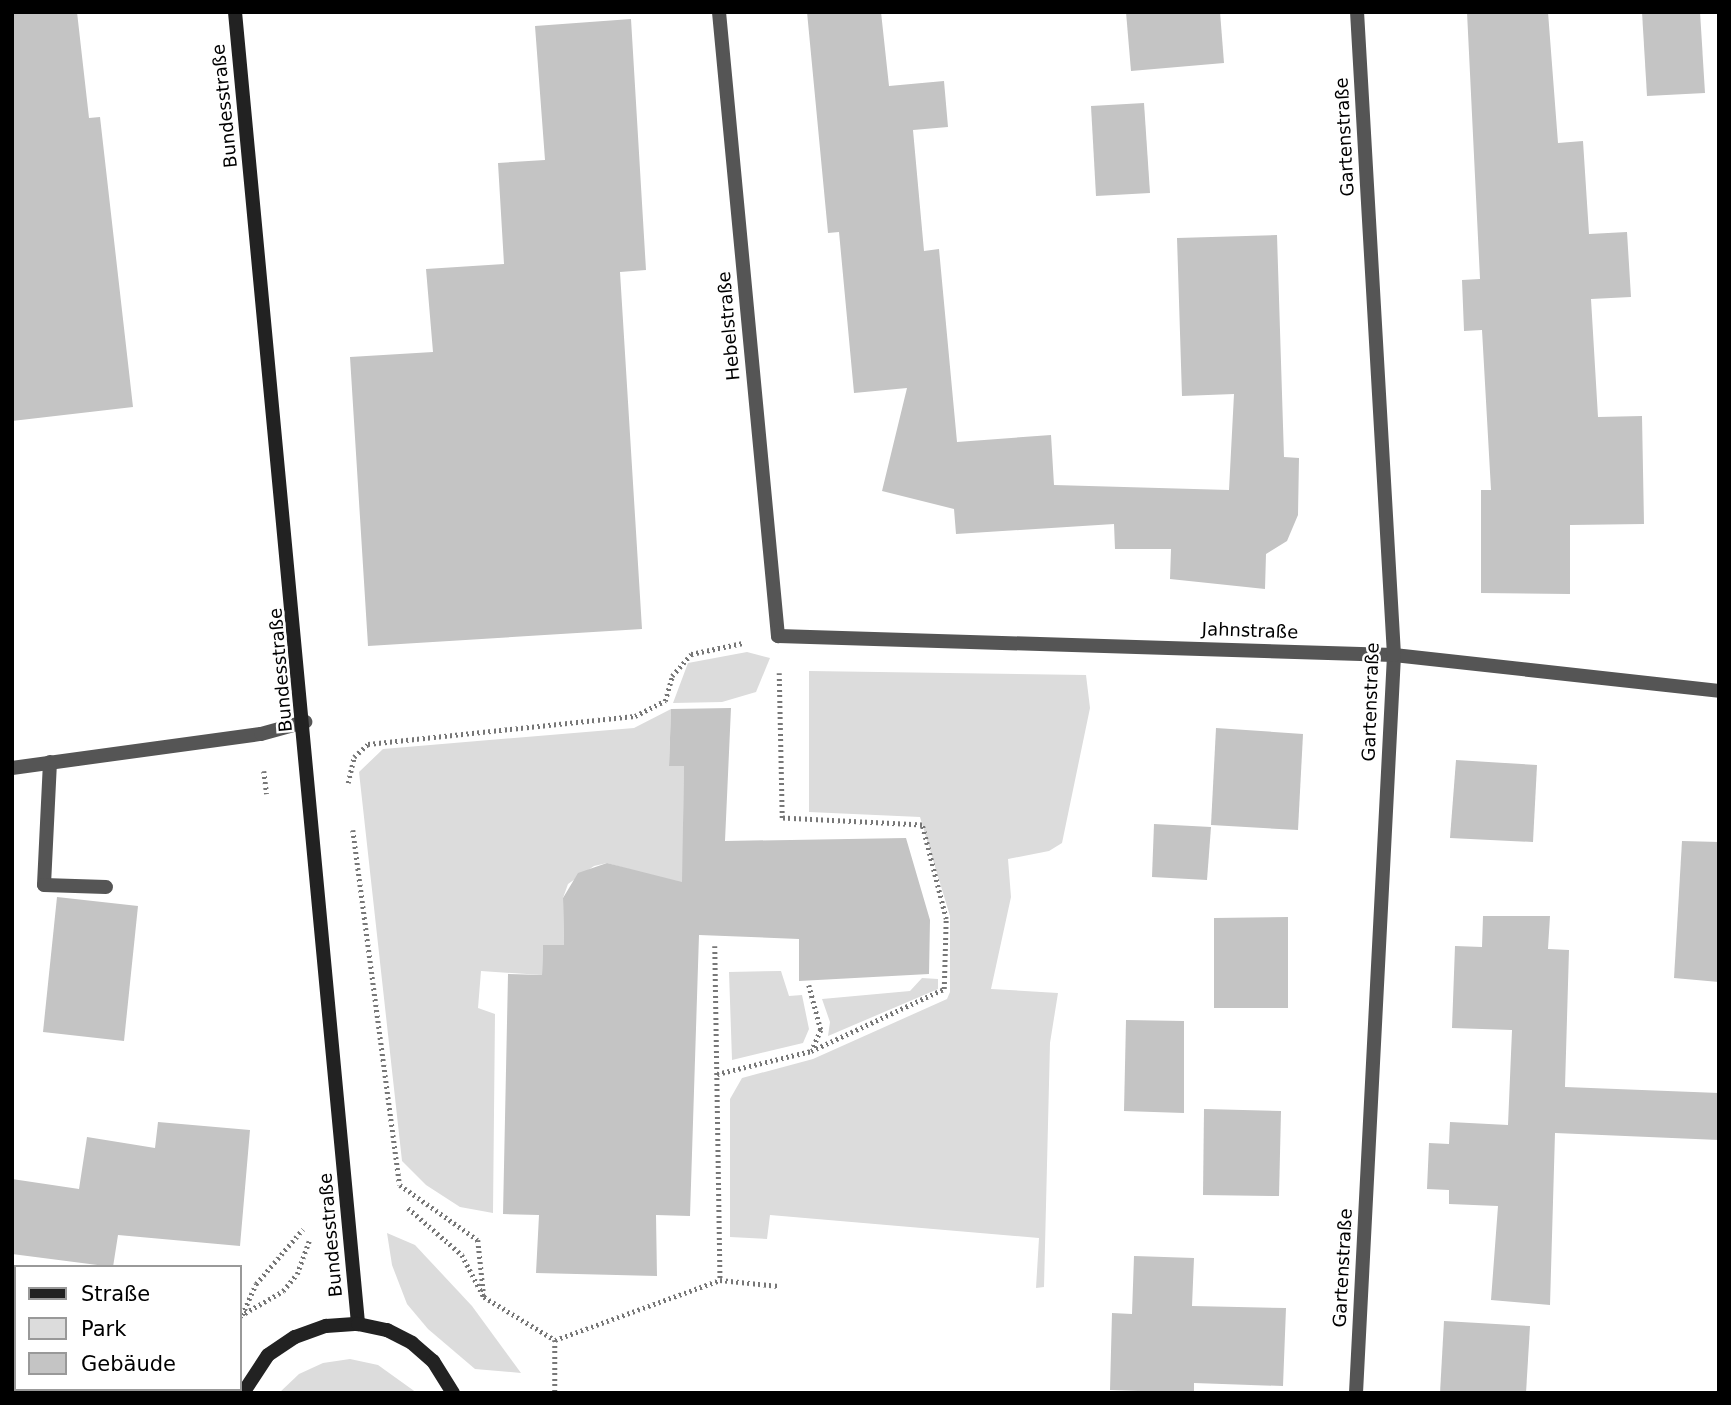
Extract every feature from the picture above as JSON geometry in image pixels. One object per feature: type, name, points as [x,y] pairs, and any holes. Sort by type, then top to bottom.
[{"type":"main road","name":"Bundesstraße","points":[[235,12],[305,722],[358,1324]]},
{"type":"main road","points":[[243,1393],[268,1355],[295,1337],[326,1326],[358,1324],[387,1330],[412,1343],[433,1361],[453,1393]]},
{"type":"street","name":"Hebelstraße","points":[[719,12],[778,636]]},
{"type":"street","name":"Gartenstraße","points":[[1356,1393],[1394,655],[1357,12]]},
{"type":"street","name":"Jahnstraße","points":[[778,636],[1394,655],[1719,691]]},
{"type":"street","points":[[12,768],[261,734],[305,722]]},
{"type":"street","points":[[50,762],[44,885],[106,887]]},
{"type":"path","points":[[347,787],[354,757],[368,744],[635,716],[664,701],[672,676],[691,654],[778,636],[782,818],[922,825],[946,919],[944,989],[811,1051],[717,1074]]},
{"type":"path","points":[[353,828],[400,1185],[478,1240],[484,1297]]},
{"type":"path","points":[[715,946],[720,1280]]},
{"type":"path","points":[[809,985],[821,1030],[811,1051]]},
{"type":"path","points":[[408,1208],[462,1255],[484,1297],[555,1340]]},
{"type":"path","points":[[242,1314],[283,1291],[297,1274],[310,1245],[308,1221]]},
{"type":"path","points":[[242,1313],[256,1284],[303,1229]]},
{"type":"path","points":[[555,1340],[720,1280],[779,1286]]},
{"type":"path","points":[[555,1340],[555,1393]]},
{"type":"green space","points":[[747,652],[770,658],[756,692],[722,702],[673,703],[688,663]]},
{"type":"green space","points":[[809,671],[1086,675],[1090,708],[1062,843],[1049,851],[1008,859],[1011,897],[991,989],[1058,993],[1050,1043],[1044,1287],[1036,1288],[1039,1238],[770,1215],[767,1239],[730,1237],[730,1099],[742,1078],[813,1059],[947,999],[950,992],[950,916],[920,817],[809,812]]},
{"type":"green space","points":[[671,709],[669,766],[684,766],[683,859],[699,889],[607,863],[594,866],[568,884],[563,898],[564,945],[543,945],[542,975],[481,971],[478,1008],[495,1014],[493,1213],[460,1207],[426,1185],[402,1161],[359,772],[383,749],[634,728]]},
{"type":"green space","points":[[781,971],[789,996],[802,995],[809,1029],[803,1043],[732,1060],[729,972]]},
{"type":"green space","points":[[922,978],[938,979],[938,989],[828,1036],[830,1022],[822,999],[910,991]]},
{"type":"green space","points":[[387,1233],[415,1245],[472,1306],[521,1373],[475,1369],[428,1329],[407,1304],[392,1265]]},
{"type":"green space","points":[[350,1359],[378,1365],[417,1393],[279,1393],[299,1374],[323,1363]]},
{"type":"building","points":[[12,12],[77,12],[89,118],[100,117],[133,407],[12,421]]},
{"type":"building","points":[[807,12],[881,12],[889,86],[944,81],[948,127],[913,130],[924,251],[939,249],[957,442],[1051,435],[1054,485],[1229,490],[1234,394],[1182,396],[1177,238],[1277,235],[1284,457],[1299,458],[1298,515],[1287,541],[1266,554],[1265,589],[1170,579],[1171,549],[1115,549],[1114,524],[956,534],[954,509],[882,491],[907,388],[854,393],[839,232],[828,233]]},
{"type":"building","points":[[1126,12],[1220,12],[1224,63],[1131,71]]},
{"type":"building","points":[[1467,12],[1548,12],[1558,143],[1583,141],[1589,234],[1627,232],[1631,297],[1591,299],[1598,417],[1642,416],[1644,524],[1570,525],[1570,594],[1481,593],[1481,490],[1491,490],[1482,330],[1464,331],[1462,280],[1480,279]]},
{"type":"building","points":[[1642,12],[1700,12],[1705,93],[1647,96]]},
{"type":"building","points":[[631,19],[646,270],[620,272],[642,629],[368,646],[350,357],[433,352],[426,269],[504,264],[498,163],[545,160],[535,26]]},
{"type":"building","points":[[1144,103],[1150,193],[1096,196],[1091,106]]},
{"type":"building","points":[[731,708],[725,841],[906,838],[930,920],[929,974],[799,981],[799,939],[699,935],[690,1216],[656,1215],[657,1276],[536,1273],[539,1215],[503,1214],[508,974],[542,975],[543,945],[564,945],[563,898],[578,873],[607,863],[682,882],[684,766],[669,766],[671,709]]},
{"type":"building","points":[[1216,728],[1303,734],[1298,830],[1211,825]]},
{"type":"building","points":[[1456,760],[1537,765],[1533,842],[1450,838]]},
{"type":"building","points":[[1154,824],[1211,827],[1207,880],[1152,877]]},
{"type":"building","points":[[1682,841],[1719,842],[1719,982],[1674,978]]},
{"type":"building","points":[[57,897],[138,906],[124,1041],[43,1032]]},
{"type":"building","points":[[1483,916],[1550,916],[1548,949],[1569,950],[1565,1087],[1719,1093],[1719,1140],[1555,1133],[1550,1305],[1491,1300],[1498,1206],[1449,1204],[1449,1190],[1427,1189],[1429,1143],[1449,1144],[1450,1122],[1508,1125],[1512,1030],[1452,1028],[1455,946],[1482,947]]},
{"type":"building","points":[[1288,917],[1288,1008],[1214,1008],[1214,918]]},
{"type":"building","points":[[1126,1020],[1184,1021],[1184,1113],[1124,1111]]},
{"type":"building","points":[[1204,1109],[1281,1111],[1279,1196],[1203,1195]]},
{"type":"building","points":[[158,1122],[250,1130],[240,1246],[118,1235],[113,1265],[12,1254],[12,1179],[79,1189],[87,1137],[155,1148]]},
{"type":"building","points":[[1134,1256],[1194,1258],[1192,1306],[1286,1308],[1283,1386],[1194,1383],[1194,1393],[1110,1390],[1112,1313],[1132,1314]]},
{"type":"building","points":[[1444,1321],[1530,1326],[1526,1393],[1440,1393]]}]
